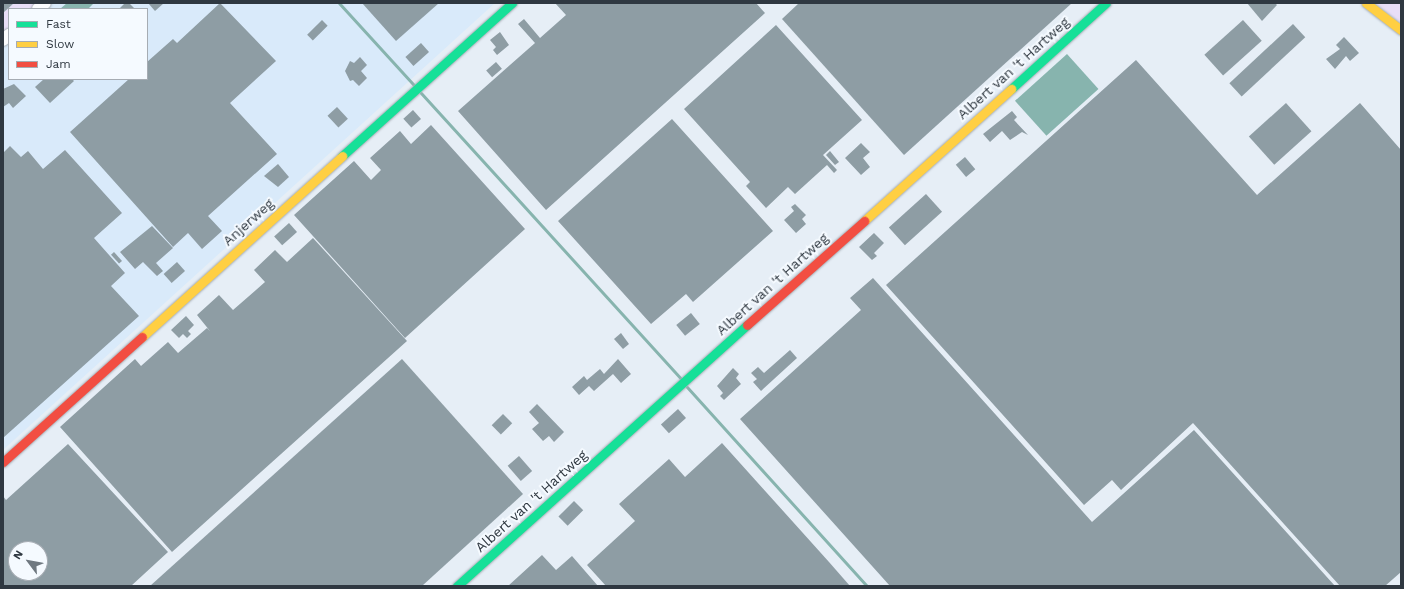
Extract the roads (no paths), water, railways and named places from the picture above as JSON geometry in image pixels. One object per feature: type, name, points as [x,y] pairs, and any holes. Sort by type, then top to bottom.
[{"type":"street","name":"Anjerweg","points":[[3,462],[512,3]]},
{"type":"street","name":"Albert van 't Hartweg","points":[[456,586],[1106,3]]},
{"type":"street","points":[[1366,3],[1401,30]]},
{"type":"waterway","points":[[339,3],[414,85]]},
{"type":"waterway","points":[[421,93],[680,378]]},
{"type":"waterway","points":[[687,387],[867,586]]}]
